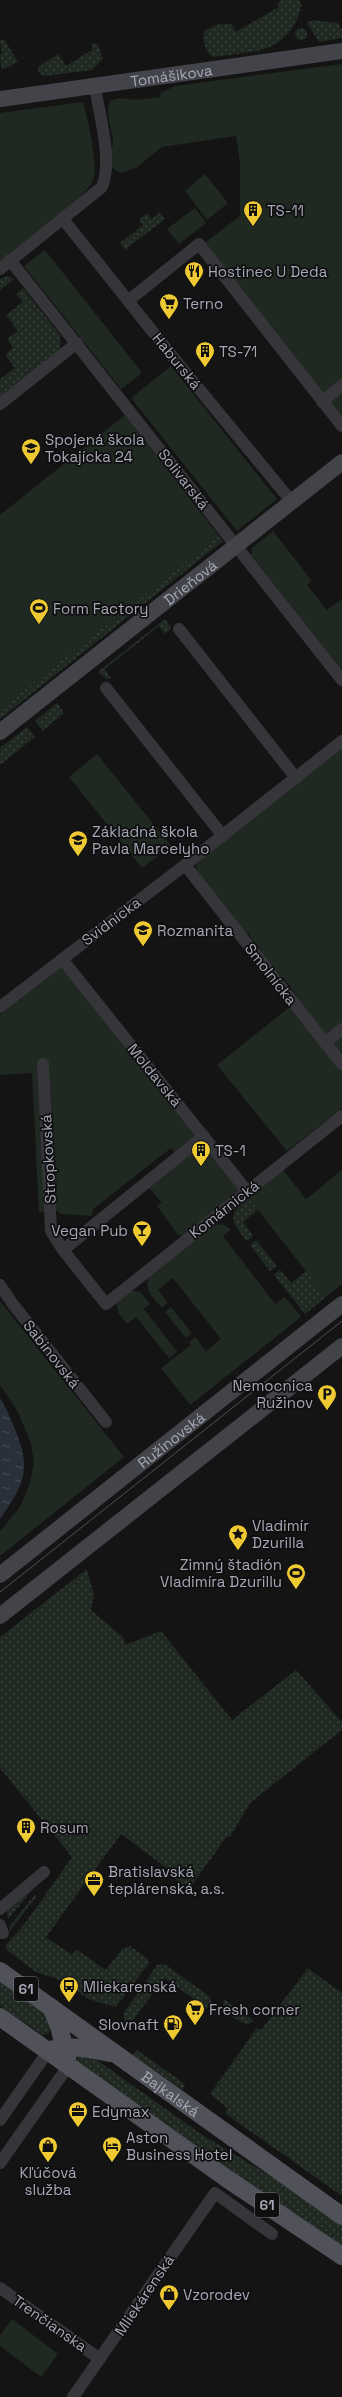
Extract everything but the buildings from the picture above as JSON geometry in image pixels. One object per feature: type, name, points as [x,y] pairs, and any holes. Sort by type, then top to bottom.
[{"type":"main road","name":"Bajkalská","points":[[0,1971],[342,2216]]},
{"type":"main road","points":[[51,2007],[57,2048],[69,2065]]},
{"type":"main road","name":"61","points":[[0,2016],[57,2048]]},
{"type":"main road","points":[[57,2048],[90,2049],[119,2056]]},
{"type":"main road","name":"61","points":[[69,2065],[226,2178],[342,2256]]},
{"type":"street","name":"Tomášikova","points":[[0,99],[342,51]]},
{"type":"street","points":[[0,268],[102,187],[105,178],[105,152],[95,86]]},
{"type":"street","name":"Haburská","points":[[63,219],[292,502]]},
{"type":"street","points":[[128,301],[199,244],[342,426]]},
{"type":"street","name":"Solivarská","points":[[10,260],[342,680]]},
{"type":"street","points":[[0,404],[77,343]]},
{"type":"street","points":[[322,402],[342,385]]},
{"type":"street","name":"Drieňová","points":[[0,732],[342,462]]},
{"type":"street","points":[[179,629],[296,778]]},
{"type":"street","points":[[106,688],[223,836]]},
{"type":"street","name":"Svidnícka","points":[[0,1007],[223,836],[342,741]]},
{"type":"street","name":"Smolnícka","points":[[185,865],[342,1064]]},
{"type":"street","name":"Moldavská","points":[[62,959],[247,1191]]},
{"type":"street","points":[[325,1042],[342,1029]]},
{"type":"street","name":"Stropkovská","points":[[43,1064],[51,1231],[63,1250],[106,1304]]},
{"type":"street","name":"Komárnická","points":[[106,1304],[342,1116]]},
{"type":"street","points":[[63,1250],[204,1136]]},
{"type":"street","name":"Sabinovská","points":[[0,1285],[12,1304],[106,1422]]},
{"type":"street","name":"Ružinovská","points":[[0,1575],[342,1304]]},
{"type":"street","points":[[0,1616],[342,1346]]},
{"type":"street","points":[[0,1909],[44,1872]]},
{"type":"street","points":[[0,2120],[57,2048]]},
{"type":"street","points":[[0,2163],[69,2065]]},
{"type":"street","name":"Mliekárenská","points":[[73,2397],[217,2189],[272,2234]]},
{"type":"street","name":"Trenčianska","points":[[0,2288],[100,2359]]},
{"type":"shaded area","points":[[282,0],[299,0],[302,5],[296,21],[288,33],[279,42],[268,48],[256,51],[212,57],[206,48],[203,34],[204,31],[221,23],[224,25],[231,23],[236,32],[279,7],[277,3]]},
{"type":"shaded area","points":[[313,20],[338,23],[342,30],[342,38],[319,42],[307,23]]},
{"type":"shaded area","points":[[299,28],[303,28],[307,34],[303,40],[299,40],[295,36],[295,32]]},
{"type":"shaded area","points":[[4,39],[18,62],[2,70],[0,41]]},
{"type":"shaded area","points":[[92,43],[98,44],[103,59],[92,70],[44,76],[38,72],[38,67],[58,54],[66,66],[92,50]]},
{"type":"shaded area","points":[[342,64],[342,381],[327,393],[320,392],[203,244],[240,216],[240,163],[236,136],[162,147],[136,168],[122,173],[114,170],[110,163],[113,141],[108,109],[111,100],[120,98],[136,100],[160,97],[161,93],[175,86]]},
{"type":"shaded area","points":[[83,102],[93,151],[95,170],[94,177],[80,197],[67,209],[0,263],[0,113]]},
{"type":"shaded area","points":[[205,174],[228,203],[207,220],[185,191]]},
{"type":"shaded area","points":[[195,208],[206,223],[179,244],[167,229]]},
{"type":"shaded area","points":[[160,212],[165,219],[125,250],[120,243],[143,225],[139,219],[147,213],[152,219]]},
{"type":"shaded area","points":[[45,250],[140,370],[141,374],[121,389],[24,266]]},
{"type":"shaded area","points":[[7,276],[14,279],[0,290],[0,279]]},
{"type":"shaded area","points":[[23,288],[60,335],[61,344],[59,350],[0,396],[0,379],[15,368],[5,355],[13,348],[7,339],[18,331],[6,315],[23,302],[16,294]]},
{"type":"shaded area","points":[[171,366],[277,499],[237,531],[131,398]]},
{"type":"shaded area","points":[[342,385],[342,419],[326,399]]},
{"type":"shaded area","points":[[125,415],[219,536],[0,709],[0,515]]},
{"type":"shaded area","points":[[273,531],[312,581],[307,585],[327,610],[342,599],[342,670],[251,555],[252,548]]},
{"type":"shaded area","points":[[219,536],[223,541],[0,719],[0,709]]},
{"type":"shaded area","points":[[165,619],[171,628],[165,634],[159,626],[105,669],[111,678],[106,679],[98,672]]},
{"type":"shaded area","points":[[57,703],[64,713],[43,731],[35,721]]},
{"type":"shaded area","points":[[27,727],[35,737],[0,765],[0,748]]},
{"type":"shaded area","points":[[342,747],[342,1026],[332,1034],[325,1033],[294,998],[297,996],[283,977],[280,979],[259,953],[261,951],[248,933],[245,935],[196,871],[197,862]]},
{"type":"shaded area","points":[[97,754],[171,846],[142,868],[69,777]]},
{"type":"shaded area","points":[[64,965],[201,1135],[177,1155],[171,1148],[93,1209],[92,1216],[61,1214],[54,1209],[39,1213],[32,1073],[0,1075],[0,1015]]},
{"type":"shaded area","points":[[292,1005],[342,1069],[342,1108],[287,1151],[217,1065]]},
{"type":"shaded area","points":[[342,1032],[342,1060],[328,1043]]},
{"type":"shaded area","points":[[203,1140],[244,1191],[186,1236],[178,1235],[157,1206],[162,1203],[147,1186]]},
{"type":"shaded area","points":[[283,1170],[306,1199],[342,1170],[342,1284],[326,1297],[248,1197]]},
{"type":"shaded area","points":[[248,1197],[258,1210],[243,1222],[253,1236],[247,1241],[237,1228],[233,1218],[241,1203]]},
{"type":"shaded area","points":[[215,1224],[224,1225],[231,1229],[223,1236],[275,1304],[285,1297],[301,1317],[190,1405],[161,1368],[191,1345],[189,1342],[195,1337],[206,1351],[221,1339],[173,1278],[158,1290],[168,1303],[162,1308],[150,1294],[147,1286],[149,1277]]},
{"type":"shaded area","points":[[256,1240],[277,1266],[270,1271],[250,1245]]},
{"type":"shaded area","points":[[280,1270],[291,1283],[306,1271],[326,1297],[305,1314],[274,1275]]},
{"type":"shaded area","points":[[131,1290],[140,1292],[150,1304],[144,1309],[177,1352],[169,1358],[136,1317],[127,1324],[118,1312],[116,1303]]},
{"type":"shaded area","points":[[0,1301],[124,1457],[0,1556],[0,1531],[20,1507],[30,1483],[34,1462],[31,1444],[18,1412],[0,1385]]},
{"type":"shaded area","points":[[171,1307],[192,1333],[186,1338],[165,1312]]},
{"type":"shaded area","points":[[87,1569],[94,1595],[91,1610],[124,1638],[125,1645],[161,1631],[232,1720],[296,1670],[342,1722],[342,1730],[250,1803],[230,1837],[227,1836],[190,1888],[194,1893],[175,1879],[177,1876],[121,1834],[46,1937],[72,1955],[76,1949],[106,1970],[122,1949],[130,1946],[148,1959],[149,1963],[116,2007],[88,1999],[66,1982],[36,1972],[8,1951],[5,1946],[26,1922],[72,1857],[0,1768],[0,1637]]},
{"type":"shaded area","points":[[32,1888],[33,1889],[8,1919],[7,1910]]},
{"type":"shaded area","points":[[35,1895],[37,1896],[10,1931],[9,1926]]},
{"type":"shaded area","points":[[157,1965],[166,1965],[209,1996],[212,2002],[207,2008],[164,1978],[129,2026],[124,2026],[124,2013]]},
{"type":"shaded area","points":[[308,1968],[342,1993],[342,2196],[226,2114],[227,2108],[210,2094],[257,2028],[261,2030]]},
{"type":"shaded area","points":[[0,1979],[46,2011],[52,2027],[49,2033],[43,2035],[0,2006]]},
{"type":"shaded area","points":[[224,1999],[254,2021],[248,2024],[233,2017],[223,2005]]},
{"type":"shaded area","points":[[137,2050],[185,2084],[183,2090],[133,2055]]},
{"type":"shaded area","points":[[79,2055],[90,2055],[201,2134],[292,2189],[342,2225],[342,2248],[79,2065],[76,2058]]},
{"type":"shaded area","points":[[12,2319],[58,2354],[41,2377],[0,2346],[0,2335]]},
{"type":"water","points":[[0,1398],[5,1406],[21,1445],[24,1468],[23,1477],[19,1487],[0,1519]]},
{"type":"tram line","points":[[0,1592],[342,1321]]},
{"type":"place","name":"TS-11","points":[[253,227]]},
{"type":"place","name":"Hostinec U Deda","points":[[194,288]]},
{"type":"place","name":"Terno","points":[[169,320]]},
{"type":"place","name":"TS-71","points":[[205,368]]},
{"type":"place","name":"Spojená škola Tokajícka 24","points":[[31,465]]},
{"type":"place","name":"Form Factory","points":[[39,625]]},
{"type":"place","name":"Základná škola Pavla Marcelyho","points":[[78,857]]},
{"type":"place","name":"Rozmanita","points":[[143,947]]},
{"type":"place","name":"TS-1","points":[[201,1167]]},
{"type":"place","name":"Vegan Pub","points":[[142,1247]]},
{"type":"place","name":"Nemocnica Ružinov","points":[[327,1411]]},
{"type":"place","name":"Vladimír Dzurilla","points":[[238,1551]]},
{"type":"place","name":"Zimný štadión Vladimíra Dzurillu","points":[[296,1590]]},
{"type":"place","name":"Rosum","points":[[26,1844]]},
{"type":"place","name":"Bratislavská teplárenská, a.s.","points":[[94,1897]]},
{"type":"place","name":"Mliekarenská","points":[[69,2003]]},
{"type":"place","name":"Fresh corner","points":[[195,2026]]},
{"type":"place","name":"Slovnaft","points":[[173,2041]]},
{"type":"place","name":"Edymax","points":[[78,2128]]},
{"type":"place","name":"Kľúčová služba","points":[[48,2163]]},
{"type":"place","name":"Aston Business Hotel","points":[[112,2163]]},
{"type":"place","name":"Vzorodev","points":[[169,2311]]}]
